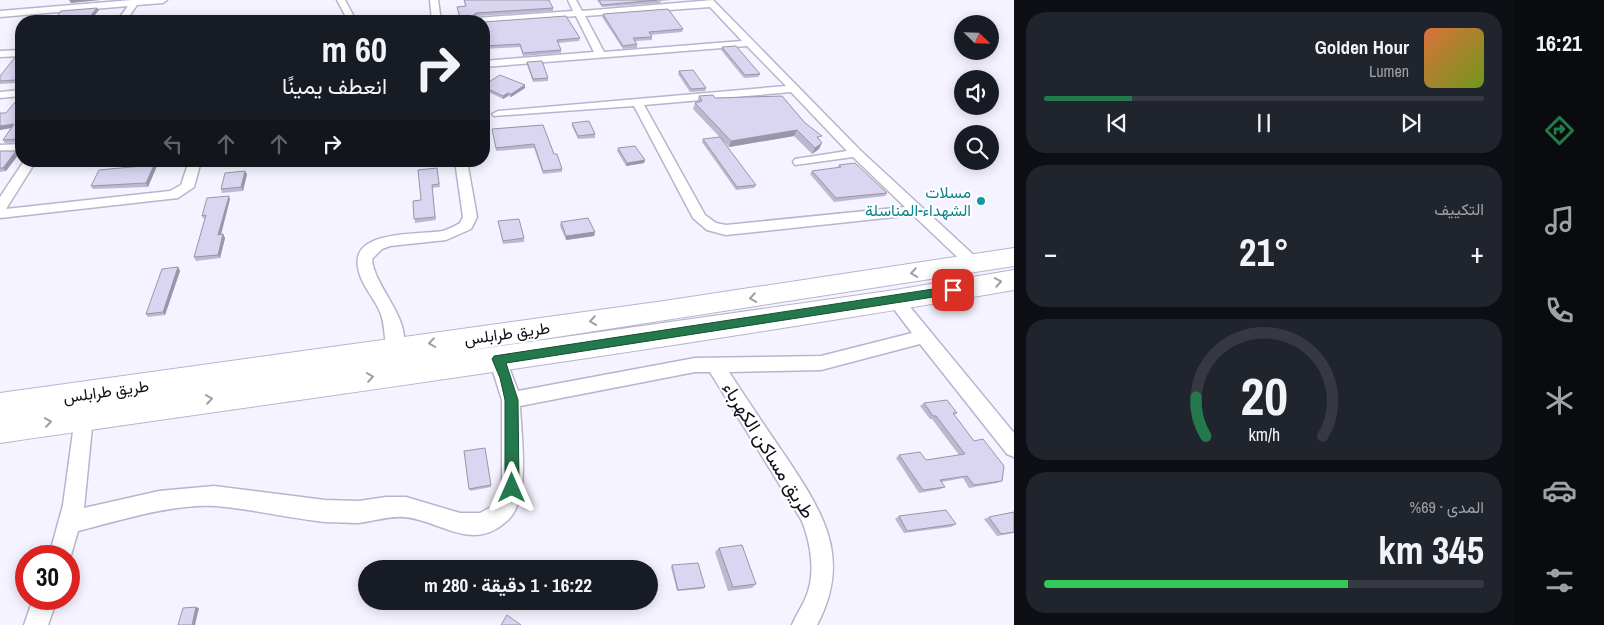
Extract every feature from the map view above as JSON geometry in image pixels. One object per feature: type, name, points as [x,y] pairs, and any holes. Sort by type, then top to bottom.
[{"type":"highway","name":"طريق طرابلس","points":[[0,406],[395,348],[674,310],[1014,257]]},
{"type":"highway","points":[[0,428],[498,359],[896,300],[1014,280]]},
{"type":"street","points":[[45,11],[54,0]]},
{"type":"street","points":[[0,14],[163,0]]},
{"type":"street","points":[[341,0],[348,15]]},
{"type":"street","points":[[434,0],[436,15]]},
{"type":"street","points":[[572,0],[600,54]]},
{"type":"street","points":[[126,15],[134,2]]},
{"type":"street","points":[[490,20],[710,2],[856,154],[974,264]]},
{"type":"street","points":[[490,63],[749,43]]},
{"type":"street","points":[[0,54],[15,53]]},
{"type":"street","points":[[498,114],[793,90]]},
{"type":"street","points":[[0,94],[15,93]]},
{"type":"street","points":[[637,102],[700,218],[712,227],[726,230],[916,210]]},
{"type":"street","points":[[0,149],[15,148]]},
{"type":"street","points":[[799,162],[856,154]]},
{"type":"street","points":[[0,208],[26,167]]},
{"type":"street","points":[[0,214],[173,195],[186,187],[193,167]]},
{"type":"street","points":[[395,348],[389,312],[365,270],[366,255],[382,243],[450,233],[466,226],[470,218],[462,167]]},
{"type":"street","points":[[896,300],[1014,448]]},
{"type":"street","points":[[511,400],[679,368],[714,364],[783,366],[821,363],[924,336]]},
{"type":"street","points":[[70,522],[159,501],[214,496],[325,511],[359,512],[406,507],[460,524],[482,524],[500,513],[510,497],[512,488],[511,400],[506,378],[498,359]]},
{"type":"street","name":"طريق مساكن الكهرباء","points":[[714,364],[806,506],[817,530],[823,561],[820,590],[804,625]]},
{"type":"street","points":[[63,545],[77,487],[84,417]]},
{"type":"street","points":[[36,625],[41,610]]},
{"type":"building","points":[[464,0],[549,0],[553,8],[459,15],[457,7],[466,6]]},
{"type":"building","points":[[599,0],[657,0],[602,5]]},
{"type":"building","points":[[97,8],[91,15],[58,15],[61,11]]},
{"type":"building","points":[[668,9],[683,29],[649,32],[652,37],[633,38],[637,44],[623,46],[603,14]]},
{"type":"building","points":[[566,16],[580,38],[557,40],[561,50],[523,53],[520,44],[490,46],[490,22]]},
{"type":"building","points":[[736,46],[760,74],[745,75],[722,47]]},
{"type":"building","points":[[15,57],[15,80],[0,81],[0,76]]},
{"type":"building","points":[[542,61],[548,78],[533,79],[527,62]]},
{"type":"building","points":[[693,70],[706,88],[691,89],[679,71]]},
{"type":"building","points":[[500,75],[525,85],[511,94],[508,93],[503,96],[490,90],[490,81]]},
{"type":"building","points":[[713,95],[715,98],[782,96],[805,123],[822,136],[817,137],[822,143],[815,148],[797,130],[731,141],[695,103],[702,101],[699,96]]},
{"type":"building","points":[[15,102],[15,139],[3,140],[14,124],[0,126],[0,113],[6,113]]},
{"type":"building","points":[[589,121],[595,134],[578,136],[572,123]]},
{"type":"building","points":[[543,125],[562,169],[543,171],[534,144],[496,148],[492,129]]},
{"type":"building","points":[[720,137],[756,185],[737,187],[703,139]]},
{"type":"building","points":[[635,146],[645,160],[627,163],[618,148]]},
{"type":"building","points":[[0,151],[15,151],[3,168],[0,168]]},
{"type":"building","points":[[855,163],[887,193],[836,198],[812,171]]},
{"type":"building","points":[[153,167],[146,183],[91,186],[99,170]]},
{"type":"building","points":[[437,168],[439,184],[432,185],[435,217],[414,219],[413,201],[421,200],[418,170]]},
{"type":"building","points":[[245,171],[241,187],[221,189],[225,173]]},
{"type":"building","points":[[229,196],[218,235],[223,234],[218,255],[194,257],[206,215],[202,216],[207,198]]},
{"type":"building","points":[[588,218],[595,232],[566,236],[561,222]]},
{"type":"building","points":[[519,219],[524,238],[503,241],[498,221]]},
{"type":"building","points":[[178,267],[163,312],[146,314],[162,269]]},
{"type":"building","points":[[947,400],[957,413],[953,413],[974,441],[983,439],[1004,466],[1002,481],[974,485],[967,476],[940,480],[945,487],[923,490],[899,455],[920,452],[926,460],[965,454],[924,403]]},
{"type":"building","points":[[485,448],[491,485],[469,489],[464,451]]},
{"type":"building","points":[[946,510],[956,524],[907,531],[899,516]]},
{"type":"building","points":[[1014,512],[1014,532],[1001,534],[989,517]]},
{"type":"building","points":[[742,545],[756,584],[733,587],[719,548]]},
{"type":"building","points":[[698,563],[705,587],[678,590],[672,565]]},
{"type":"building","points":[[196,607],[192,625],[178,625],[183,608]]},
{"type":"building","points":[[507,615],[521,625],[501,625]]},
{"type":"place","name":"مسلات الشهداء-المناسلة","points":[[981,201]]},
{"type":"route","points":[[512,488],[512,412],[510,390],[498,359],[953,290]]}]
